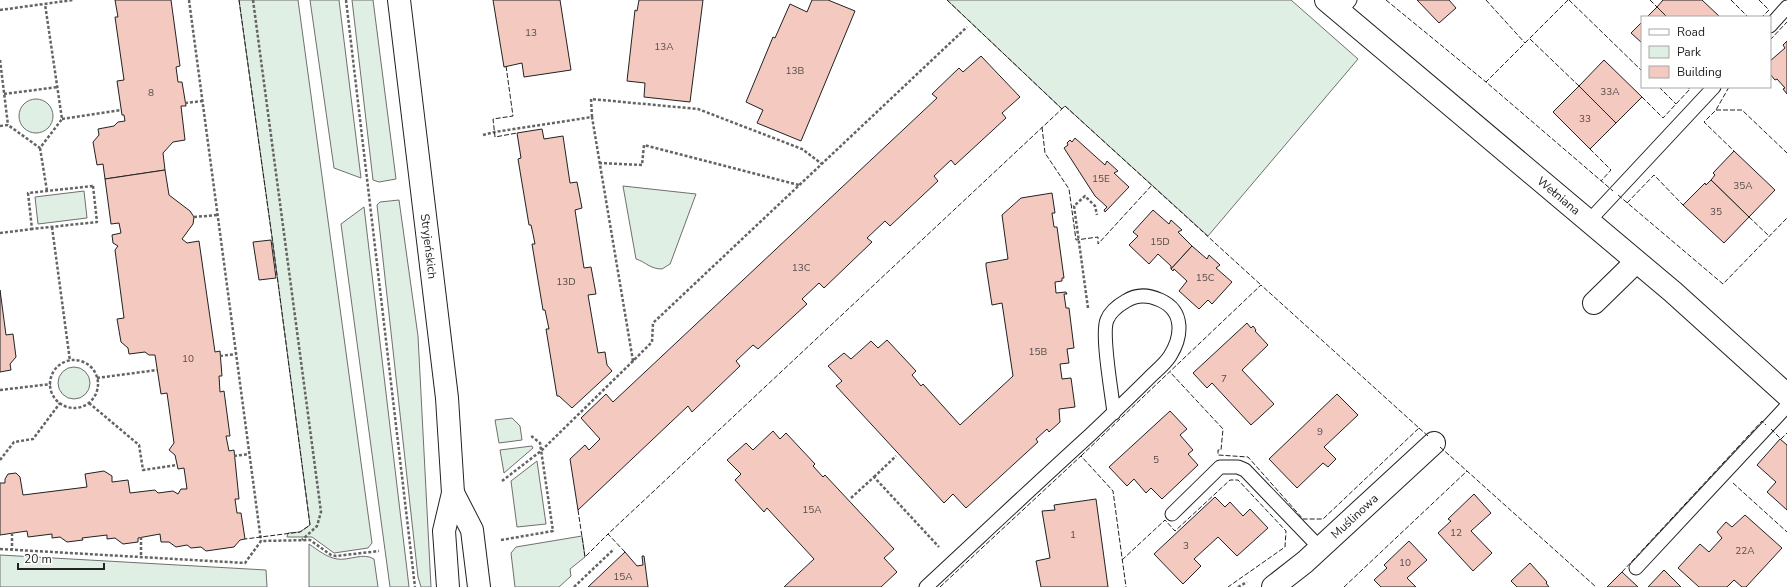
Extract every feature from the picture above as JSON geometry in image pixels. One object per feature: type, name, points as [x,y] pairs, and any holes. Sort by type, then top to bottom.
[{"type":"street","name":"Stryjeńskich","points":[[399,0],[447,398],[454,492],[444,532],[448,587]]},
{"type":"street","name":"Wełniana","points":[[1339,4],[1588,222],[1673,292],[1787,395]]},
{"type":"street","points":[[1594,303],[1636,262]]},
{"type":"street","name":"Muślinowa","points":[[1273,587],[1320,548],[1434,443]]},
{"type":"street","name":"Stryjeńskich","points":[[454,492],[472,530],[479,587]]},
{"type":"lane","points":[[1771,25],[1787,7]]},
{"type":"lane","points":[[1588,222],[1713,88]]},
{"type":"lane","points":[[926,587],[1114,413],[1170,357],[1180,336],[1180,328],[1177,317],[1164,302],[1154,297],[1146,295],[1131,297],[1117,307],[1107,320],[1105,335],[1114,413]]},
{"type":"lane","points":[[1636,568],[1787,406]]},
{"type":"lane","points":[[1172,514],[1220,467],[1238,467],[1245,470],[1320,548]]},
{"type":"path","points":[[0,10],[73,0]]},
{"type":"path","points":[[0,549],[245,563],[260,541],[189,0]]},
{"type":"path","points":[[253,0],[321,512],[317,526],[302,540]]},
{"type":"path","points":[[346,0],[415,587]]},
{"type":"path","points":[[45,4],[62,119]]},
{"type":"path","points":[[502,481],[541,451],[652,342],[653,323],[967,27]]},
{"type":"path","points":[[0,60],[8,125]]},
{"type":"path","points":[[4,94],[58,87]]},
{"type":"path","points":[[633,361],[599,163],[592,117],[591,99],[698,109],[802,149],[822,164]]},
{"type":"path","points":[[185,103],[203,101]]},
{"type":"path","points":[[40,148],[62,119],[121,110]]},
{"type":"path","points":[[483,135],[592,117]]},
{"type":"path","points":[[0,126],[8,125],[40,148],[47,191]]},
{"type":"path","points":[[599,163],[642,165],[644,145],[799,185]]},
{"type":"path","points":[[0,233],[97,222],[93,186],[28,194],[32,229]]},
{"type":"path","points":[[1089,309],[1074,206],[1085,196],[1095,206],[1097,215]]},
{"type":"path","points":[[194,217],[218,215]]},
{"type":"path","points":[[52,227],[70,361]]},
{"type":"path","points":[[220,356],[236,354]]},
{"type":"path","points":[[70,361],[80,361],[89,365],[95,372],[98,389],[95,397],[89,403],[74,409],[64,406],[56,400],[51,391],[54,371],[61,364],[70,361]]},
{"type":"path","points":[[97,378],[157,370]]},
{"type":"path","points":[[0,390],[51,384]]},
{"type":"path","points":[[0,460],[14,442],[33,439],[60,403]]},
{"type":"path","points":[[89,403],[139,445],[143,470],[177,465]]},
{"type":"path","points":[[501,540],[554,531],[540,443],[530,435]]},
{"type":"path","points":[[234,456],[249,454]]},
{"type":"path","points":[[851,498],[896,456]]},
{"type":"path","points":[[874,477],[939,548]]},
{"type":"path","points":[[12,533],[12,549]]},
{"type":"path","points":[[141,537],[141,557]]},
{"type":"path","points":[[260,541],[310,540],[331,555],[336,556],[379,551]]},
{"type":"path","points":[[574,587],[614,549]]},
{"type":"path","points":[[580,582],[580,587]]},
{"type":"green space","points":[[239,0],[298,0],[372,543],[368,548],[334,553],[312,537],[287,537],[288,533],[300,532],[310,525]]},
{"type":"green space","points":[[310,0],[339,0],[361,178],[334,168]]},
{"type":"green space","points":[[352,0],[373,0],[396,179],[379,182],[373,180]]},
{"type":"green space","points":[[947,0],[1291,0],[1358,59],[1208,236],[1065,106],[1062,109]]},
{"type":"green space","points":[[33,99],[39,99],[43,100],[50,106],[53,116],[52,123],[46,130],[39,133],[33,133],[29,132],[22,126],[19,119],[19,113],[20,109],[26,102]]},
{"type":"green space","points":[[623,186],[696,194],[670,264],[662,269],[651,267],[636,259]]},
{"type":"green space","points":[[84,191],[87,218],[38,224],[35,197]]},
{"type":"green space","points":[[399,200],[418,336],[431,587],[421,587],[418,577],[377,205],[380,202]]},
{"type":"green space","points":[[364,207],[409,587],[390,587],[341,224]]},
{"type":"green space","points":[[74,367],[80,368],[87,374],[90,383],[89,389],[83,396],[74,399],[68,398],[61,392],[58,383],[59,377],[65,370]]},
{"type":"green space","points":[[512,418],[520,426],[522,440],[499,443],[495,420]]},
{"type":"green space","points":[[532,446],[533,448],[504,473],[500,450]]},
{"type":"green space","points":[[537,461],[546,524],[517,527],[511,481]]},
{"type":"green space","points":[[582,536],[585,557],[570,569],[571,576],[559,587],[515,587],[511,553],[516,547]]},
{"type":"green space","points":[[309,544],[326,555],[337,559],[365,556],[374,559],[378,587],[309,587]]},
{"type":"green space","points":[[0,555],[266,570],[267,587],[0,587]]},
{"type":"building","points":[[115,0],[171,0],[180,66],[176,67],[178,82],[182,82],[186,106],[181,106],[185,140],[173,142],[163,153],[165,170],[105,179],[103,164],[97,165],[93,142],[99,135],[98,129],[114,126],[118,122],[125,121],[124,115],[122,115],[117,81],[124,80],[115,17],[118,17]]},
{"type":"building","points":[[493,0],[560,0],[571,70],[524,77],[522,63],[504,67]]},
{"type":"building","points":[[639,0],[703,0],[690,102],[644,97],[645,83],[627,81],[635,10],[637,11]]},
{"type":"building","points":[[812,0],[828,0],[855,11],[801,141],[757,123],[763,110],[746,102],[773,37],[775,38],[790,4],[807,12]]},
{"type":"building","points":[[1417,0],[1449,0],[1456,8],[1439,23]]},
{"type":"building","points":[[1663,0],[1702,0],[1719,16],[1666,16],[1657,7]]},
{"type":"building","points":[[1657,7],[1666,16],[1648,16]]},
{"type":"building","points":[[1641,23],[1641,42],[1631,33]]},
{"type":"building","points":[[1787,41],[1787,94],[1783,89],[1785,88],[1777,79],[1775,80],[1771,75],[1771,60],[1785,48],[1783,45]]},
{"type":"building","points":[[981,56],[1020,97],[1002,113],[1006,118],[955,165],[951,160],[934,176],[938,181],[890,226],[885,221],[867,238],[872,242],[824,288],[819,283],[802,299],[807,304],[758,349],[753,345],[736,361],[740,366],[692,412],[688,406],[578,510],[570,459],[585,445],[589,450],[600,439],[581,418],[606,394],[613,402],[937,98],[932,94],[959,68],[963,72]]},
{"type":"building","points":[[1604,60],[1642,97],[1616,123],[1579,86]]},
{"type":"building","points":[[1579,86],[1616,123],[1590,149],[1553,112]]},
{"type":"building","points":[[542,129],[544,139],[563,136],[570,183],[577,182],[582,208],[575,210],[584,268],[591,267],[596,294],[588,295],[598,353],[605,352],[607,365],[612,371],[572,408],[559,396],[557,396],[546,329],[549,329],[545,310],[543,310],[532,244],[535,244],[531,225],[529,225],[518,159],[521,158],[517,133]]},
{"type":"building","points":[[1075,138],[1105,165],[1107,161],[1118,171],[1114,173],[1129,187],[1105,212],[1104,210],[1107,207],[1095,196],[1064,148],[1068,145],[1067,143],[1070,140],[1072,142]]},
{"type":"building","points":[[1734,151],[1775,190],[1749,217],[1711,180],[1715,175],[1713,173]]},
{"type":"building","points":[[165,170],[169,195],[190,211],[194,217],[193,224],[182,239],[187,243],[199,241],[215,352],[220,351],[222,376],[219,376],[220,392],[224,391],[230,436],[226,436],[229,451],[234,450],[239,499],[235,499],[237,513],[241,513],[245,539],[240,540],[234,547],[206,551],[201,547],[191,548],[187,545],[176,547],[169,542],[161,542],[160,534],[138,538],[138,542],[123,544],[115,538],[107,539],[107,535],[82,538],[83,540],[67,542],[60,537],[52,538],[52,534],[28,537],[27,531],[0,535],[0,483],[5,483],[5,479],[8,474],[16,473],[20,477],[23,495],[87,487],[85,474],[104,471],[112,476],[112,482],[128,480],[130,493],[155,490],[158,493],[173,491],[178,494],[181,489],[187,489],[184,468],[178,469],[175,455],[169,450],[174,443],[167,393],[161,394],[155,355],[149,355],[145,352],[129,354],[128,348],[121,342],[117,319],[124,318],[115,250],[118,246],[113,243],[112,235],[121,233],[119,223],[111,224],[105,179]]},
{"type":"building","points":[[1711,180],[1749,217],[1724,243],[1683,205],[1705,183],[1706,185]]},
{"type":"building","points":[[1052,193],[1055,213],[1052,213],[1054,227],[1057,227],[1064,278],[1062,278],[1062,281],[1055,282],[1056,293],[1066,292],[1067,294],[1064,294],[1066,308],[1069,308],[1074,348],[1067,349],[1069,363],[1060,364],[1062,379],[1071,378],[1075,407],[1059,409],[1060,422],[1049,432],[1047,429],[1036,439],[1038,442],[966,508],[953,494],[944,503],[836,386],[842,381],[828,366],[844,353],[851,359],[871,341],[878,348],[887,340],[916,371],[912,375],[921,386],[923,384],[960,425],[1013,376],[1002,303],[992,305],[986,266],[986,263],[1008,259],[1002,215],[1021,198]]},
{"type":"building","points":[[1153,210],[1169,224],[1171,220],[1182,230],[1178,232],[1192,246],[1171,269],[1171,266],[1158,254],[1149,264],[1129,245],[1138,236],[1133,232]]},
{"type":"building","points":[[271,240],[276,278],[259,280],[253,242]]},
{"type":"building","points":[[1192,246],[1207,259],[1209,255],[1220,265],[1216,268],[1232,282],[1212,304],[1208,300],[1199,309],[1179,291],[1187,281],[1174,269],[1173,271],[1171,269]]},
{"type":"building","points":[[0,290],[6,335],[13,334],[16,357],[10,364],[11,370],[0,372]]},
{"type":"building","points":[[1247,323],[1251,328],[1253,326],[1256,330],[1255,331],[1268,345],[1242,370],[1274,404],[1251,425],[1212,383],[1207,388],[1193,373]]},
{"type":"building","points":[[1337,394],[1358,415],[1324,447],[1336,459],[1328,467],[1323,463],[1297,488],[1269,459]]},
{"type":"building","points":[[1170,411],[1187,429],[1180,435],[1193,450],[1188,454],[1198,465],[1162,499],[1151,488],[1146,493],[1134,479],[1127,486],[1109,467]]},
{"type":"building","points":[[773,431],[780,439],[786,433],[815,464],[813,466],[823,477],[825,475],[894,549],[884,558],[897,572],[881,587],[784,587],[814,559],[767,508],[764,512],[735,480],[741,474],[727,460],[746,443],[753,450]]},
{"type":"building","points":[[1780,439],[1787,445],[1787,510],[1767,492],[1776,482],[1757,465]]},
{"type":"building","points":[[1474,494],[1491,513],[1471,531],[1492,553],[1473,571],[1438,533],[1451,521],[1448,519]]},
{"type":"building","points":[[1215,497],[1225,507],[1230,502],[1243,516],[1250,509],[1268,528],[1237,556],[1218,537],[1194,559],[1201,566],[1183,584],[1154,554]]},
{"type":"building","points":[[1096,499],[1108,587],[1041,587],[1036,561],[1050,558],[1042,511],[1055,510],[1054,505]]},
{"type":"building","points":[[1745,515],[1782,548],[1746,587],[1742,587],[1734,580],[1727,587],[1699,587],[1678,568],[1700,544],[1709,552],[1722,538],[1717,532],[1726,522],[1732,527]]},
{"type":"building","points":[[1409,541],[1427,560],[1407,578],[1416,587],[1381,587],[1374,580],[1387,568],[1384,565]]},
{"type":"building","points":[[625,552],[637,566],[643,565],[642,556],[644,556],[648,587],[588,587]]},
{"type":"building","points":[[1530,563],[1547,582],[1546,583],[1549,587],[1517,587],[1511,581]]},
{"type":"building","points":[[1664,570],[1681,587],[1648,587]]},
{"type":"building","points":[[1622,572],[1638,587],[1607,587]]},
{"type":"fence","points":[[239,0],[310,525],[300,532],[245,539]]},
{"type":"fence","points":[[947,0],[1062,109]]},
{"type":"fence","points":[[1386,0],[1486,82]]},
{"type":"fence","points":[[1486,0],[1525,43]]},
{"type":"fence","points":[[1568,0],[1486,82],[1613,191]]},
{"type":"fence","points":[[1569,0],[1641,70]]},
{"type":"fence","points":[[1650,0],[1657,7]]},
{"type":"fence","points":[[1731,0],[1747,16]]},
{"type":"fence","points":[[1759,0],[1769,10],[1763,16]]},
{"type":"fence","points":[[1771,39],[1787,22]]},
{"type":"fence","points":[[1530,39],[1579,86]]},
{"type":"fence","points":[[506,66],[513,116],[493,119],[495,137],[517,133]]},
{"type":"fence","points":[[1660,88],[1676,104]]},
{"type":"fence","points":[[1642,97],[1663,118],[1690,89],[1688,88]]},
{"type":"fence","points":[[1728,88],[1716,110],[1704,122],[1734,151]]},
{"type":"fence","points":[[625,552],[608,534],[1065,106],[1261,285]]},
{"type":"fence","points":[[1716,110],[1742,110],[1787,153]]},
{"type":"fence","points":[[1042,127],[1045,153],[1069,189],[1076,240],[1098,237],[1098,244],[1152,185]]},
{"type":"fence","points":[[1590,149],[1611,170],[1601,181]]},
{"type":"fence","points":[[1627,203],[1654,175],[1683,205]]},
{"type":"fence","points":[[1618,195],[1723,284],[1787,218]]},
{"type":"fence","points":[[1749,217],[1769,236]]},
{"type":"fence","points":[[1081,456],[1261,285],[1419,428],[1323,519],[1303,519],[1248,457],[1218,455],[1218,450],[1221,450],[1223,429],[1170,372]]},
{"type":"fence","points":[[1622,572],[1762,421],[1766,425]]},
{"type":"fence","points":[[1419,428],[1428,436]]},
{"type":"fence","points":[[1771,429],[1781,439],[1787,433]]},
{"type":"fence","points":[[1440,447],[1467,471]]},
{"type":"fence","points":[[940,587],[1081,456],[1113,491],[1126,587]]},
{"type":"fence","points":[[1344,587],[1467,471],[1596,587]]},
{"type":"fence","points":[[1122,560],[1165,520],[1175,531],[1230,480],[1238,480],[1286,531],[1285,547],[1228,587]]},
{"type":"fence","points":[[1733,483],[1787,532]]},
{"type":"fence","points":[[578,510],[585,557],[608,534]]}]
